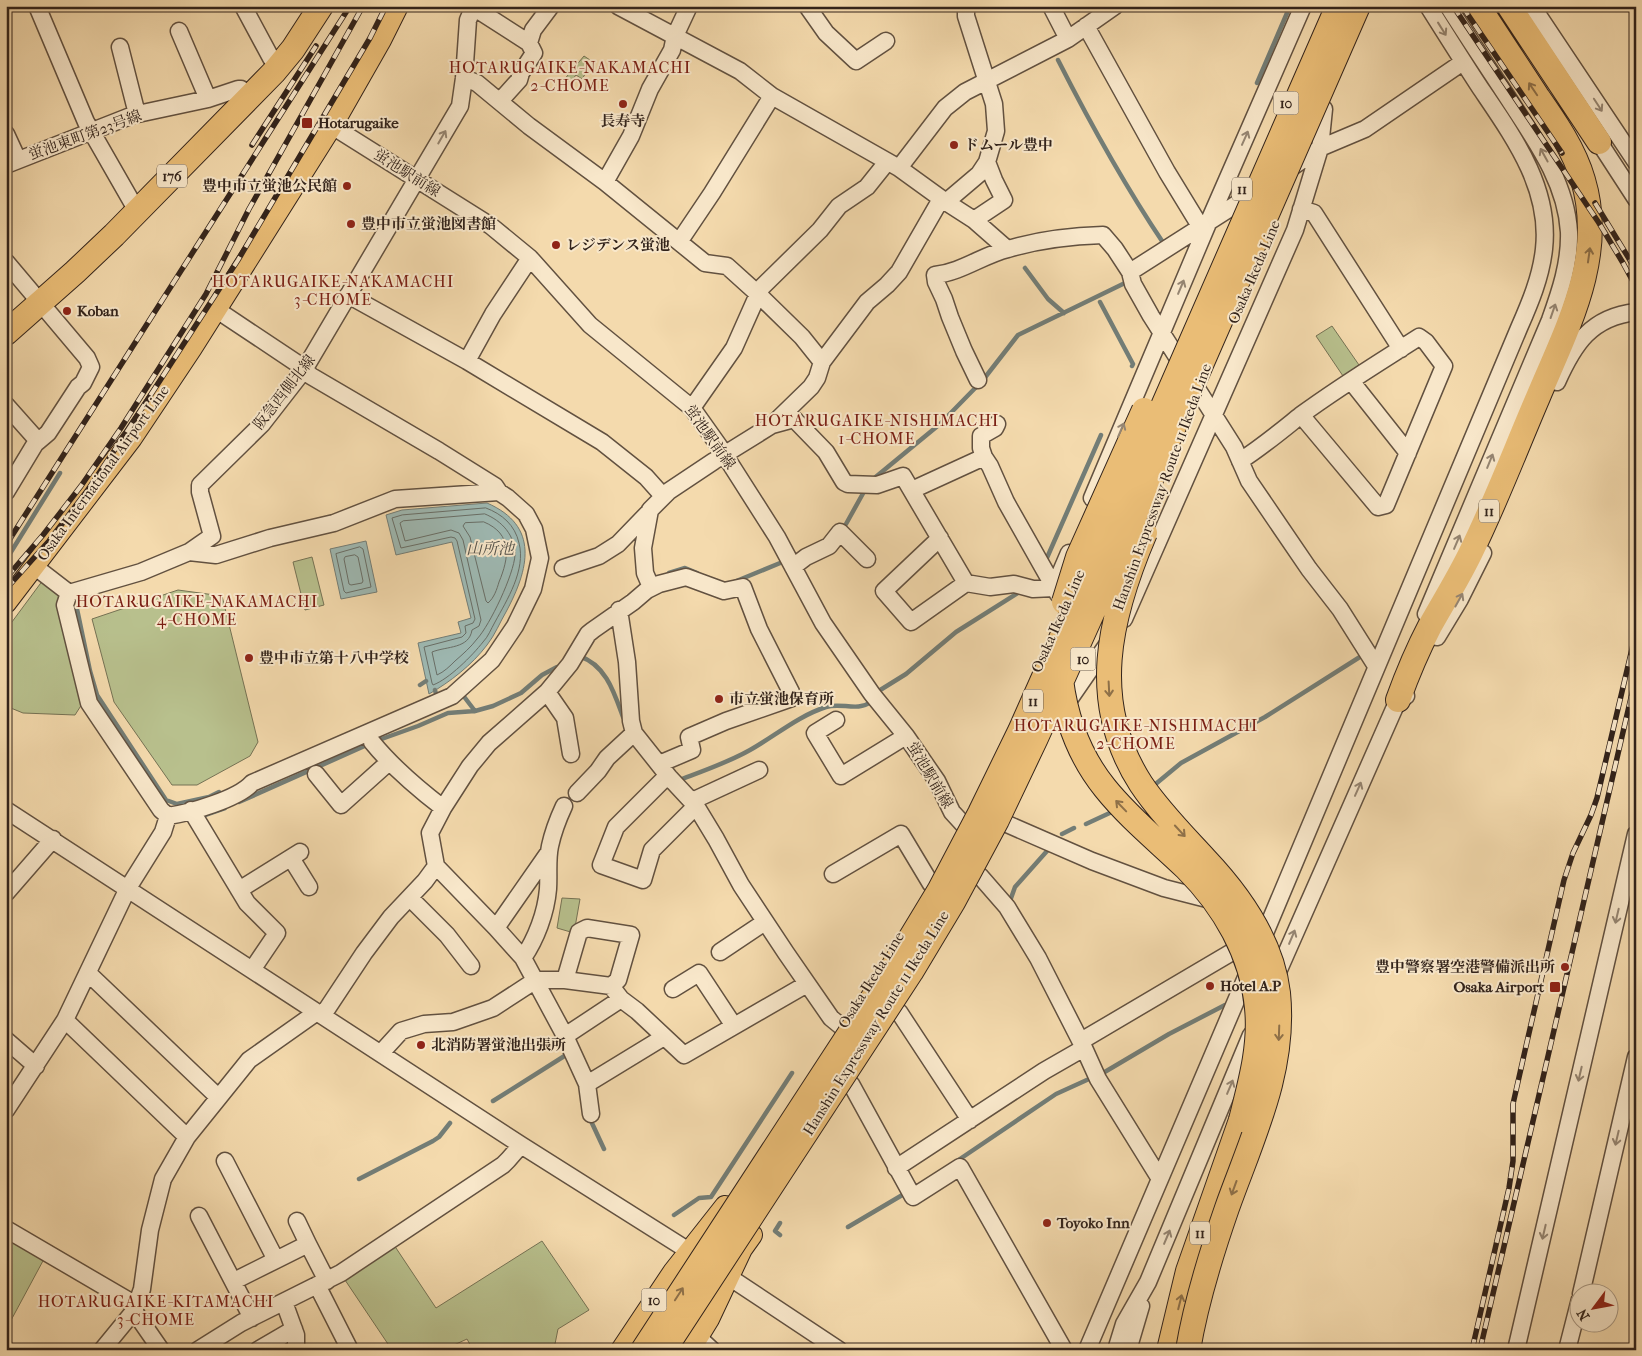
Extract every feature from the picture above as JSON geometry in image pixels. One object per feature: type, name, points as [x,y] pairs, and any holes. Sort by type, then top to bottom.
[{"type":"highway","name":"176","points":[[6,333],[75,272],[137,212],[278,66],[321,6]]},
{"type":"highway","name":"11","points":[[1169,1350],[1188,1271],[1241,1120],[1250,1086],[1256,1053],[1258,1026],[1255,992],[1245,955],[1225,916],[1209,893],[1187,869],[1118,803],[1092,769],[1080,749],[1064,700],[1059,660],[1059,628],[1069,582],[1096,514],[1159,376],[1217,240],[1278,112],[1334,6]]},
{"type":"highway","name":"11","points":[[643,1350],[893,967],[939,891],[980,813],[1020,731],[1083,589],[1338,6]]},
{"type":"highway","name":"Hanshin Expressway Route 11 Ikeda Line","points":[[664,1350],[906,980],[962,886],[997,820],[1036,738],[1226,311],[1358,6]]},
{"type":"highway","name":"11","points":[[1398,700],[1429,628],[1478,538],[1571,318],[1583,285],[1590,243],[1590,214],[1584,180],[1576,159],[1478,6]]},
{"type":"highway","points":[[1509,6],[1599,142]]},
{"type":"highway","name":"Hanshin Expressway Route 11 Ikeda Line","points":[[1188,1350],[1210,1258],[1273,1078],[1278,1049],[1280,1015],[1278,990],[1264,943],[1238,896],[1155,803],[1130,765],[1114,720],[1109,697],[1108,672],[1109,648],[1121,593],[1162,493],[1226,311]]},
{"type":"main road","name":"Osaka International Airport Line","points":[[6,603],[132,438],[217,310],[332,126],[398,6]]},
{"type":"main road","name":"Osaka Ikeda Line","points":[[621,1350],[673,1272],[719,1215],[842,1028],[931,884],[963,824],[1035,674],[1328,6]]},
{"type":"main road","name":"Osaka Ikeda Line","points":[[700,1346],[709,1319],[742,1250],[899,1012],[980,876],[1007,824],[1056,720],[1201,394],[1369,6]]},
{"type":"street","points":[[37,6],[63,69],[92,130],[137,212]]},
{"type":"street","points":[[243,6],[271,58],[278,66]]},
{"type":"street","points":[[529,43],[534,30],[551,6]]},
{"type":"street","points":[[618,6],[740,71],[772,96],[893,165],[943,201],[974,220],[1007,249]]},
{"type":"street","points":[[605,182],[631,136],[650,89],[672,50],[675,36],[689,6]]},
{"type":"street","points":[[807,6],[826,33],[856,61],[886,41]]},
{"type":"street","points":[[772,425],[794,419],[817,378],[822,362],[867,302],[899,272],[943,201],[974,179],[987,162],[996,131],[994,104],[966,16],[966,6]]},
{"type":"street","points":[[1051,6],[1068,39]]},
{"type":"street","points":[[1054,588],[1162,332],[1205,224],[1303,6]]},
{"type":"street","points":[[1087,1350],[1531,299],[1544,248],[1545,229],[1541,201],[1527,163],[1513,137],[1428,6]]},
{"type":"street","points":[[1532,6],[1636,162]]},
{"type":"street","points":[[474,7],[529,43],[534,53],[521,73],[519,80],[500,101]]},
{"type":"street","name":"阪急西側北線","points":[[69,593],[141,572],[189,552],[212,536],[200,492],[200,485],[262,424],[304,370],[460,106],[468,20],[474,7]]},
{"type":"street","points":[[692,408],[734,348],[762,287],[820,230],[839,206],[867,187],[893,165],[945,108],[965,92],[1068,39],[1113,7]]},
{"type":"street","points":[[1398,700],[1394,689],[1550,320],[1560,291],[1568,258],[1569,234],[1567,218],[1556,181],[1542,152],[1452,10]]},
{"type":"street","points":[[1086,26],[1167,172],[1205,224]]},
{"type":"street","points":[[179,31],[208,99]]},
{"type":"street","points":[[1130,272],[1243,201],[1320,148],[1364,129],[1460,57],[1471,42]]},
{"type":"street","points":[[120,47],[137,114]]},
{"type":"street","points":[[464,78],[477,83],[529,126],[605,182],[705,263],[727,266],[802,337],[822,362]]},
{"type":"street","name":"蛍池東町第23号線","points":[[12,162],[137,114],[208,99],[241,89],[251,94]]},
{"type":"street","points":[[679,242],[712,193],[772,96]]},
{"type":"street","points":[[1056,720],[1124,620],[1214,415],[1295,230],[1320,148],[1324,109]]},
{"type":"street","name":"蛍池駅前線","points":[[332,126],[491,226],[530,258],[590,325],[692,408],[768,523],[822,623],[872,694],[906,736],[937,781],[952,812],[963,824]]},
{"type":"street","points":[[6,134],[12,162]]},
{"type":"street","points":[[1599,142],[1628,167],[1636,178]]},
{"type":"street","points":[[1599,142],[1636,199]]},
{"type":"street","points":[[974,220],[1004,200],[987,162]]},
{"type":"street","points":[[1301,209],[1314,214],[1401,349]]},
{"type":"street","points":[[978,380],[936,282],[936,275],[963,268],[1007,249],[1075,236],[1103,234],[1115,248],[1130,272],[1133,284],[1234,447],[1249,481],[1340,609],[1376,666]]},
{"type":"street","points":[[467,361],[493,314],[530,258]]},
{"type":"street","points":[[6,262],[87,358],[91,367],[83,384],[78,387],[48,433],[38,441],[6,492]]},
{"type":"street","points":[[348,295],[467,361],[602,442],[646,477],[663,496]]},
{"type":"street","points":[[168,816],[219,803],[248,788],[252,783],[452,696],[492,660],[514,626],[533,589],[540,558],[534,529],[526,514],[499,492],[495,486],[311,376],[298,364],[217,310]]},
{"type":"street","points":[[1128,1350],[1148,1282],[1298,924],[1398,700],[1407,695],[1430,649],[1474,571],[1569,356],[1578,342],[1592,329],[1615,316],[1636,312]]},
{"type":"street","points":[[1240,460],[1278,434],[1301,416],[1351,381],[1419,337],[1426,342],[1444,366],[1386,505],[1378,508],[1301,416]]},
{"type":"street","points":[[1351,381],[1408,453]]},
{"type":"street","points":[[563,568],[600,556],[618,544],[663,496],[772,425],[811,387]]},
{"type":"street","points":[[6,405],[38,441]]},
{"type":"street","points":[[794,419],[824,449],[844,482],[852,485],[877,486],[903,476],[966,583]]},
{"type":"street","points":[[996,424],[995,428],[981,436],[981,448],[984,457],[1006,502],[1054,588],[1065,605],[1096,631]]},
{"type":"street","points":[[912,490],[984,457]]},
{"type":"street","points":[[189,552],[216,555],[270,538],[334,523],[395,499],[499,492]]},
{"type":"street","points":[[650,510],[643,548],[645,573],[651,587]]},
{"type":"street","points":[[793,567],[806,556],[829,546],[840,532],[867,559]]},
{"type":"street","points":[[940,538],[884,591],[911,622],[966,583],[990,587],[1014,584],[1032,589],[1054,588]]},
{"type":"street","points":[[34,566],[69,593],[65,605],[89,703],[161,810],[168,816]]},
{"type":"street","points":[[591,1114],[587,1084],[536,980],[523,958],[436,866],[430,833],[443,808],[470,766],[489,743],[547,692],[570,664],[588,634],[651,587],[686,577],[724,591],[743,587],[759,629],[792,696],[791,699],[726,721],[689,737],[692,750],[659,764]]},
{"type":"street","points":[[619,610],[627,662],[631,722],[634,732],[669,777],[694,804],[765,922],[831,1018],[842,1028]]},
{"type":"street","points":[[547,692],[565,718],[571,754]]},
{"type":"street","points":[[836,720],[815,733],[841,776],[906,736]]},
{"type":"street","points":[[577,793],[598,771],[607,758],[634,732]]},
{"type":"street","points":[[372,742],[406,778],[443,808]]},
{"type":"street","points":[[316,774],[340,806],[389,762]]},
{"type":"street","points":[[669,777],[662,781],[616,827],[602,866],[643,880],[652,850],[694,804],[759,770]]},
{"type":"street","points":[[523,958],[536,933],[546,902],[549,852],[555,826],[564,806]]},
{"type":"street","points":[[6,810],[521,1145],[730,1276],[839,1350]]},
{"type":"street","points":[[191,810],[247,903],[277,933],[252,970]]},
{"type":"street","points":[[6,1110],[11,1092],[36,1066],[65,1020],[128,888],[163,832],[168,816]]},
{"type":"street","points":[[1007,824],[1092,861],[1164,888],[1211,900],[1265,932]]},
{"type":"street","points":[[833,874],[901,834],[931,884]]},
{"type":"street","points":[[1516,1350],[1636,834]]},
{"type":"street","points":[[6,893],[53,840]]},
{"type":"street","points":[[496,928],[549,852]]},
{"type":"street","points":[[239,890],[295,855],[309,887]]},
{"type":"street","points":[[102,1350],[135,1308],[142,1289],[150,1230],[163,1179],[187,1137],[249,1060],[320,1014],[392,916],[410,898],[436,866]]},
{"type":"street","points":[[980,876],[1007,907],[1038,958],[1083,1044],[1098,1079],[1160,1179]]},
{"type":"street","points":[[410,898],[447,936],[470,966]]},
{"type":"street","points":[[720,952],[765,922]]},
{"type":"street","points":[[565,980],[579,932],[587,928],[631,935],[616,992],[565,1036]]},
{"type":"street","points":[[896,1168],[1083,1044],[1265,932]]},
{"type":"street","points":[[88,973],[218,1098]]},
{"type":"street","points":[[673,989],[698,973],[734,1026]]},
{"type":"street","points":[[381,1053],[401,1031],[424,1024],[453,1022],[493,1008],[536,980],[565,980],[616,992],[684,1055],[807,984]]},
{"type":"street","points":[[899,1012],[970,1120]]},
{"type":"street","points":[[65,1020],[187,1137]]},
{"type":"street","points":[[587,1084],[664,1037]]},
{"type":"street","points":[[6,1040],[36,1066]]},
{"type":"street","points":[[1583,1284],[1636,1056]]},
{"type":"street","points":[[851,1084],[913,1197],[960,1167],[1064,1350]]},
{"type":"street","points":[[198,1350],[252,1318],[322,1283],[366,1258],[503,1164],[521,1145]]},
{"type":"street","points":[[224,1161],[276,1260]]},
{"type":"street","points":[[199,1216],[252,1318]]},
{"type":"street","points":[[297,1221],[350,1350]]},
{"type":"street","points":[[6,1229],[135,1308],[161,1350]]},
{"type":"street","points":[[234,1281],[308,1244]]},
{"type":"street","points":[[1116,1350],[1124,1324],[1148,1282]]},
{"type":"street","points":[[284,1302],[294,1329],[296,1350]]},
{"type":"street","points":[[258,1350],[294,1329]]},
{"type":"street","points":[[1556,1350],[1570,1332]]},
{"type":"street","points":[[1567,1350],[1571,1334]]},
{"type":"green space","points":[[584,56],[593,62],[582,79],[576,75],[568,85],[563,81]]},
{"type":"green space","points":[[1332,326],[1359,365],[1343,376],[1316,336]]},
{"type":"green space","points":[[312,557],[324,605],[305,610],[293,562]]},
{"type":"green space","points":[[43,580],[57,591],[82,704],[75,715],[23,713],[6,706],[6,630]]},
{"type":"green space","points":[[178,590],[222,596],[258,742],[250,756],[197,785],[172,785],[114,702],[92,619]]},
{"type":"green space","points":[[562,898],[580,899],[574,933],[557,928]]},
{"type":"green space","points":[[6,1236],[44,1259],[9,1324],[6,1321]]},
{"type":"green space","points":[[542,1241],[589,1310],[558,1329],[555,1344],[544,1350],[473,1350],[467,1339],[443,1350],[392,1350],[343,1277],[394,1245],[436,1308]]},
{"type":"water","name":"山所池","points":[[487,503],[504,513],[516,524],[522,536],[525,550],[520,580],[506,612],[487,645],[460,672],[429,694],[418,643],[461,633],[458,622],[471,618],[452,542],[396,555],[386,515],[402,510]]},
{"type":"water","points":[[366,541],[377,592],[341,599],[330,549]]},
{"type":"waterway","points":[[1257,83],[1290,6]]},
{"type":"waterway","points":[[1058,60],[1108,154],[1164,244]]},
{"type":"waterway","points":[[1025,268],[1048,299],[1064,313]]},
{"type":"waterway","points":[[872,480],[940,424],[983,380],[1018,335],[1127,282]]},
{"type":"waterway","points":[[1100,302],[1133,364],[1132,366]]},
{"type":"waterway","points":[[1046,560],[1101,435]]},
{"type":"waterway","points":[[6,560],[60,473]]},
{"type":"waterway","points":[[846,524],[866,488]]},
{"type":"waterway","points":[[734,582],[785,561]]},
{"type":"waterway","points":[[669,573],[685,568],[697,573]]},
{"type":"waterway","points":[[877,692],[906,674],[956,632],[1021,591]]},
{"type":"waterway","points":[[75,609],[77,609],[97,695],[166,800],[177,804],[209,797],[219,792]]},
{"type":"waterway","points":[[1152,787],[1181,763],[1265,717],[1363,655]]},
{"type":"waterway","points":[[579,656],[596,666],[608,681],[623,717]]},
{"type":"waterway","points":[[376,741],[448,713],[475,711],[493,706],[521,693],[542,675],[557,667]]},
{"type":"waterway","points":[[420,685],[426,681]]},
{"type":"waterway","points":[[435,690],[437,698]]},
{"type":"waterway","points":[[462,694],[475,711]]},
{"type":"waterway","points":[[679,780],[741,755],[816,711],[832,706],[855,707],[871,702]]},
{"type":"waterway","points":[[239,802],[369,744]]},
{"type":"waterway","points":[[202,816],[225,808]]},
{"type":"waterway","points":[[1086,824],[1114,811]]},
{"type":"waterway","points":[[1062,834],[1074,828]]},
{"type":"waterway","points":[[1010,901],[1015,887],[1047,851]]},
{"type":"waterway","points":[[1103,1073],[1169,1034],[1225,1005]]},
{"type":"waterway","points":[[493,1101],[566,1055]]},
{"type":"waterway","points":[[674,1215],[699,1198],[711,1197],[792,1073]]},
{"type":"waterway","points":[[957,1161],[1056,1094],[1089,1079]]},
{"type":"waterway","points":[[591,1121],[604,1149]]},
{"type":"waterway","points":[[359,1179],[433,1141],[439,1137],[450,1123]]},
{"type":"waterway","points":[[848,1227],[904,1194]]},
{"type":"waterway","points":[[780,1223],[775,1231],[780,1235]]},
{"type":"railway","points":[[6,545],[350,6]]},
{"type":"railway","points":[[6,578],[43,535],[81,486],[121,428],[206,294],[249,209],[363,6]]},
{"type":"railway","points":[[6,589],[49,541],[87,491],[126,433],[238,260],[370,38],[386,6]]},
{"type":"railway","points":[[1453,6],[1599,223],[1636,287]]},
{"type":"railway","points":[[1462,6],[1562,153]]},
{"type":"railway","points":[[252,145],[316,46]]},
{"type":"railway","points":[[1595,203],[1636,270]]},
{"type":"railway","points":[[1472,1350],[1509,1188],[1513,1161],[1513,1104],[1524,1055],[1564,880],[1573,853],[1597,798],[1636,632]]},
{"type":"railway","points":[[1480,1350],[1636,676]]},
{"type":"place","name":"長寿寺","points":[[623,104]]},
{"type":"place","name":"Hotarugaike","points":[[307,123]]},
{"type":"place","name":"ドムール豊中","points":[[954,145]]},
{"type":"place","name":"豊中市立蛍池公民館","points":[[347,186]]},
{"type":"place","name":"豊中市立蛍池図書館","points":[[351,224]]},
{"type":"place","name":"レジデンス蛍池","points":[[556,245]]},
{"type":"place","name":"Koban","points":[[67,311]]},
{"type":"place","name":"豊中市立第十八中学校","points":[[249,658]]},
{"type":"place","name":"市立蛍池保育所","points":[[719,699]]},
{"type":"place","name":"豊中警察署空港警備派出所","points":[[1565,967]]},
{"type":"place","name":"Hotel A.P","points":[[1210,986]]},
{"type":"place","name":"Osaka Airport","points":[[1555,987]]},
{"type":"place","name":"北消防署蛍池出張所","points":[[421,1045]]},
{"type":"place","name":"Toyoko Inn","points":[[1047,1223]]},
{"type":"district","name":"HOTARUGAIKE-NAKAMACHI 2-CHOME","points":[[570,76]]},
{"type":"district","name":"HOTARUGAIKE-NAKAMACHI 3-CHOME","points":[[333,290]]},
{"type":"district","name":"HOTARUGAIKE-NISHIMACHI 1-CHOME","points":[[877,429]]},
{"type":"district","name":"HOTARUGAIKE-NAKAMACHI 4-CHOME","points":[[197,610]]},
{"type":"district","name":"HOTARUGAIKE-NISHIMACHI 2-CHOME","points":[[1136,734]]},
{"type":"district","name":"HOTARUGAIKE-KITAMACHI 3-CHOME","points":[[156,1310]]}]
